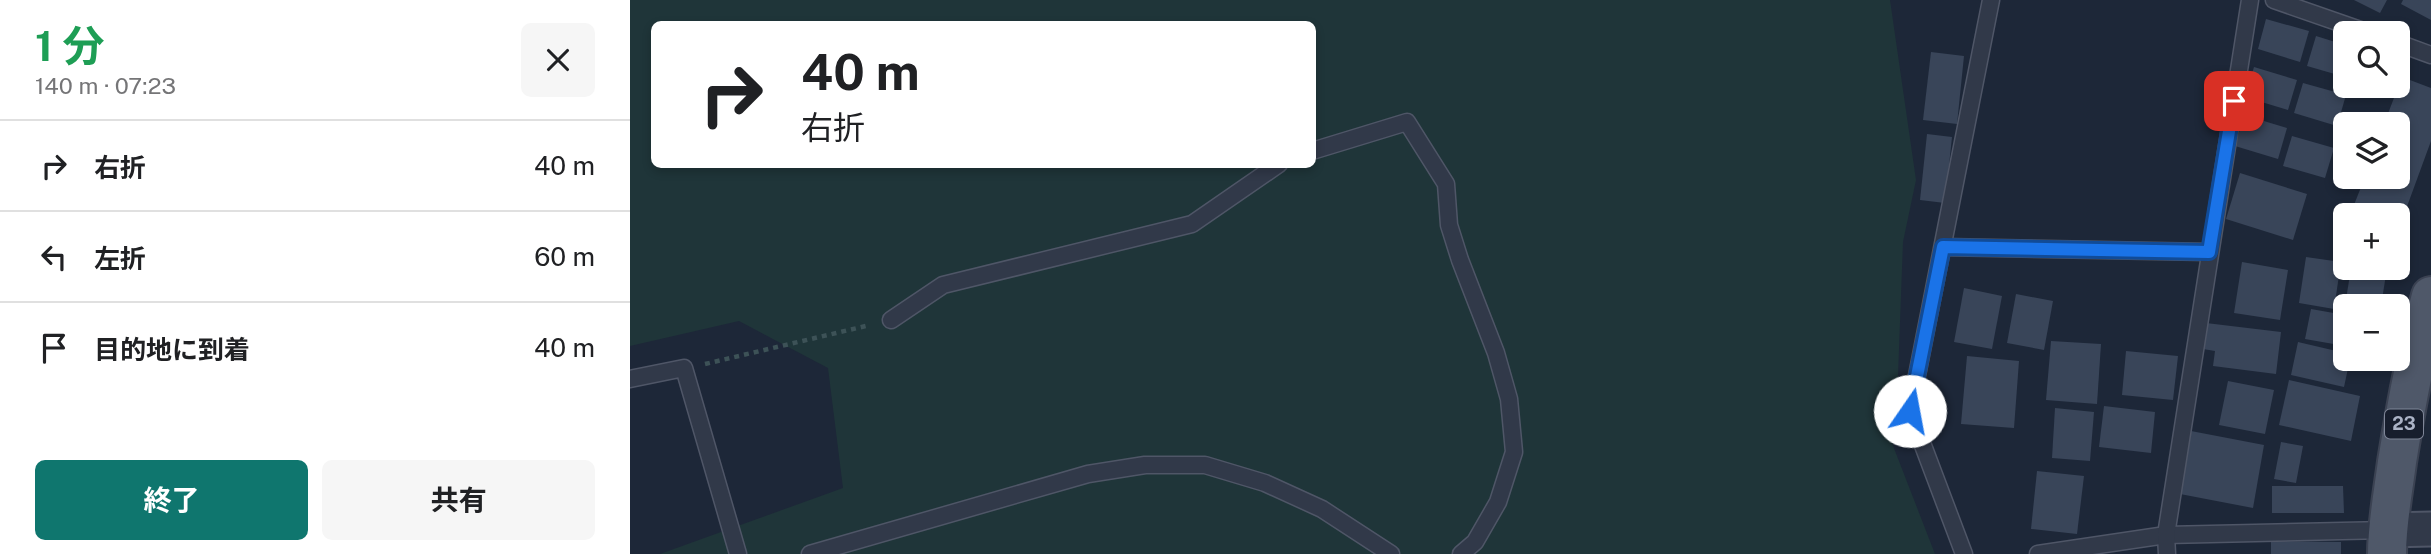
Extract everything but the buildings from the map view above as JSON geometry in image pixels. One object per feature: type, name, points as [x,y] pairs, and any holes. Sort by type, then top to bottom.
[{"type":"main road","name":"23","points":[[2387,542],[2419,342],[2431,296]]},
{"type":"street","points":[[2387,542],[2431,529]]},
{"type":"lane","points":[[1964,554],[1910,411],[1991,0]]},
{"type":"lane","points":[[2167,554],[2166,535],[2250,0]]},
{"type":"lane","points":[[2274,0],[2334,21]]},
{"type":"lane","points":[[2410,47],[2431,55]]},
{"type":"lane","points":[[1316,150],[1407,122],[1446,184],[1449,225],[1496,353],[1509,399],[1514,452],[1498,502],[1475,542],[1461,554]]},
{"type":"lane","points":[[891,320],[943,285],[1192,224],[1273,168]]},
{"type":"lane","points":[[1943,247],[2209,252]]},
{"type":"lane","points":[[630,379],[684,368],[738,554]]},
{"type":"lane","points":[[810,554],[1088,474],[1145,465],[1205,465],[1265,483],[1322,509],[1391,554]]},
{"type":"lane","points":[[2038,554],[2166,535],[2387,542]]},
{"type":"path","points":[[684,368],[891,320]]},
{"type":"green space","points":[[630,0],[1890,0],[1916,180],[1903,242],[1898,376],[1885,425],[1935,554],[660,554],[843,488],[828,368],[739,321],[630,346]]},
{"type":"route","points":[[1910,411],[1943,247],[2209,252],[2234,101]]}]
